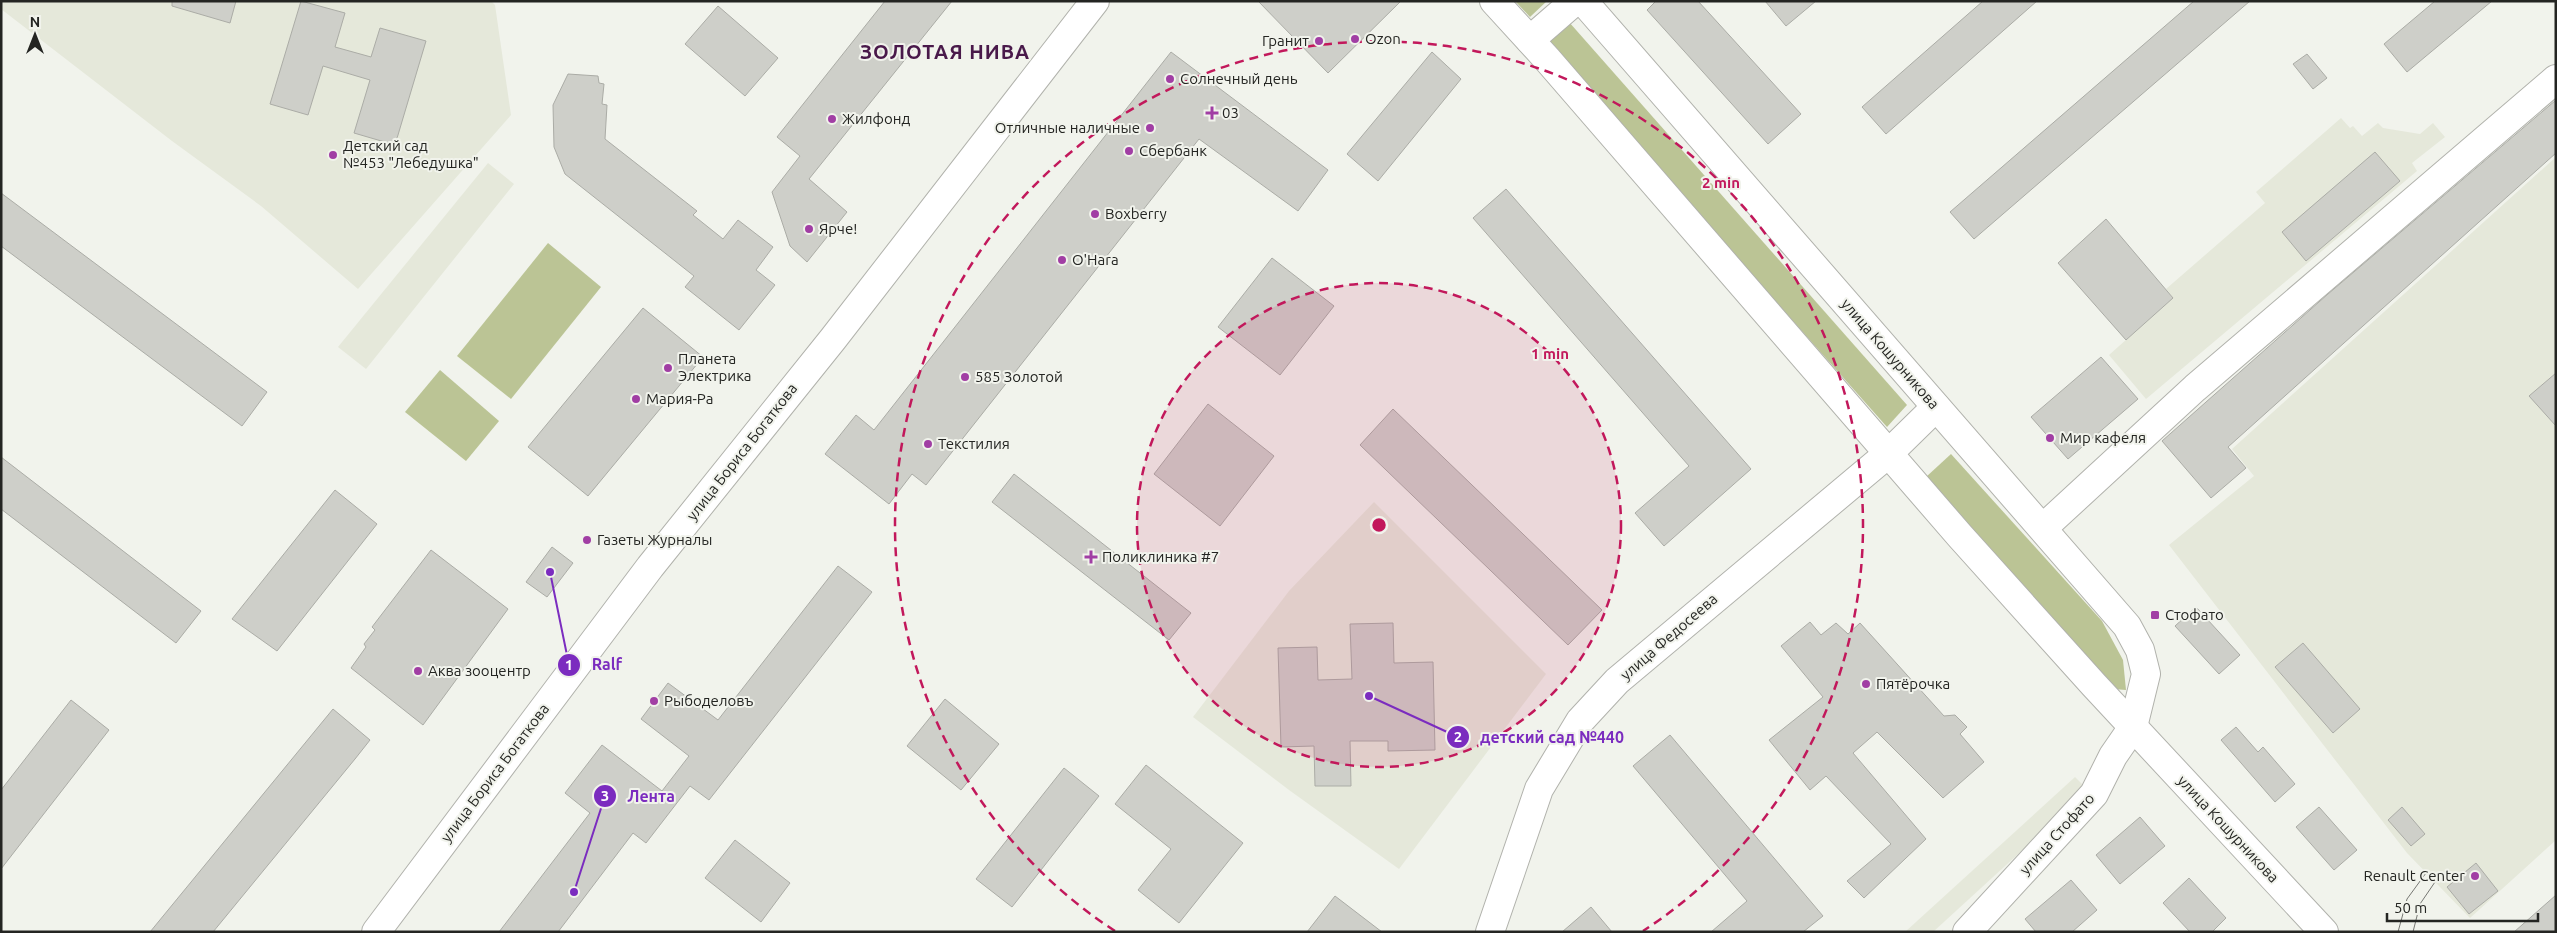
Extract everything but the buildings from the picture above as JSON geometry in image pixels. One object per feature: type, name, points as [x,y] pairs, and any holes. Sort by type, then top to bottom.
[{"type":"main road","name":"улица Бориса Богаткова","points":[[376,932],[650,567],[833,339],[1095,1]]},
{"type":"main road","name":"улица Кошурникова","points":[[1494,1],[1530,40],[1960,536],[2133,727],[2324,932]]},
{"type":"main road","points":[[1530,40],[1575,1]]},
{"type":"main road","name":"улица Кошурникова","points":[[1583,1],[2127,626],[2140,650],[2146,674],[2133,727]]},
{"type":"main road","points":[[2043,528],[2195,388],[2556,79]]},
{"type":"main road","name":"улица Федосеева","points":[[1490,932],[1539,789],[1580,721],[1618,681],[1889,453],[1936,407]]},
{"type":"main road","name":"улица Стофато","points":[[1967,932],[2094,794],[2114,756],[2133,727]]},
{"type":"shaded area","name":"Детский сад №453 \"Лебедушка\"","points":[[1,1],[491,1],[495,5],[511,115],[358,289],[261,206],[172,141],[1,9]]},
{"type":"shaded area","points":[[2341,118],[2350,128],[2353,126],[2362,136],[2378,123],[2383,128],[2420,134],[2433,123],[2445,137],[2412,163],[2417,171],[2146,399],[2109,355],[2173,298],[2166,289],[2265,203],[2256,192]]},
{"type":"shaded area","points":[[2556,157],[2556,840],[2470,918],[2407,853],[2169,545],[2254,476],[2232,449]]},
{"type":"shaded area","points":[[488,163],[514,184],[366,369],[338,347]]},
{"type":"shaded area","points":[[1374,502],[1546,674],[1399,869],[1289,790],[1193,717],[1289,591]]},
{"type":"shaded area","points":[[2075,777],[2088,790],[1933,932],[1905,932]]},
{"type":"green space","points":[[1515,1],[1547,1],[1530,17]]},
{"type":"green space","points":[[1569,22],[1907,405],[1887,427],[1545,42]]},
{"type":"green space","points":[[548,243],[601,287],[511,399],[457,356]]},
{"type":"green space","points":[[440,370],[499,421],[466,461],[405,412]]},
{"type":"green space","points":[[1951,454],[2102,621],[2123,660],[2126,690],[2113,689],[1926,477]]},
{"type":"tram line","points":[[2398,932],[2407,899],[2426,873]]},
{"type":"tram line","points":[[2413,932],[2420,904],[2435,882]]},
{"type":"place","name":"Ozon","points":[[1355,39]]},
{"type":"place","name":"Гранит","points":[[1319,41]]},
{"type":"place","name":"Солнечный день","points":[[1170,79]]},
{"type":"place","name":"03","points":[[1212,113]]},
{"type":"place","name":"Жилфонд","points":[[832,119]]},
{"type":"place","name":"Отличные наличные","points":[[1150,128]]},
{"type":"place","name":"Сбербанк","points":[[1129,151]]},
{"type":"place","name":"Детский сад №453 \"Лебедушка\"","points":[[333,155]]},
{"type":"place","name":"Boxberry","points":[[1095,214]]},
{"type":"place","name":"Ярче!","points":[[809,229]]},
{"type":"place","name":"O'Hara","points":[[1062,260]]},
{"type":"place","name":"Планета Электрика","points":[[668,368]]},
{"type":"place","name":"585 Золотой","points":[[965,377]]},
{"type":"place","name":"Мария-Ра","points":[[636,399]]},
{"type":"place","name":"Мир кафеля","points":[[2050,438]]},
{"type":"place","name":"Текстилия","points":[[928,444]]},
{"type":"place","name":"Газеты Журналы","points":[[587,540]]},
{"type":"place","name":"Поликлиника #7","points":[[1091,557]]},
{"type":"place","name":"Ralf","points":[[550,572]]},
{"type":"place","name":"Стофато","points":[[2155,615]]},
{"type":"place","name":"Аква зооцентр","points":[[418,671]]},
{"type":"place","name":"Пятёрочка","points":[[1866,684]]},
{"type":"place","name":"детский сад №440","points":[[1369,696]]},
{"type":"place","name":"Рыбоделовъ","points":[[654,701]]},
{"type":"place","name":"Renault Center","points":[[2475,876]]},
{"type":"place","name":"Лента","points":[[574,892]]},
{"type":"district","name":"ЗОЛОТАЯ НИВА","points":[[945,52]]}]
